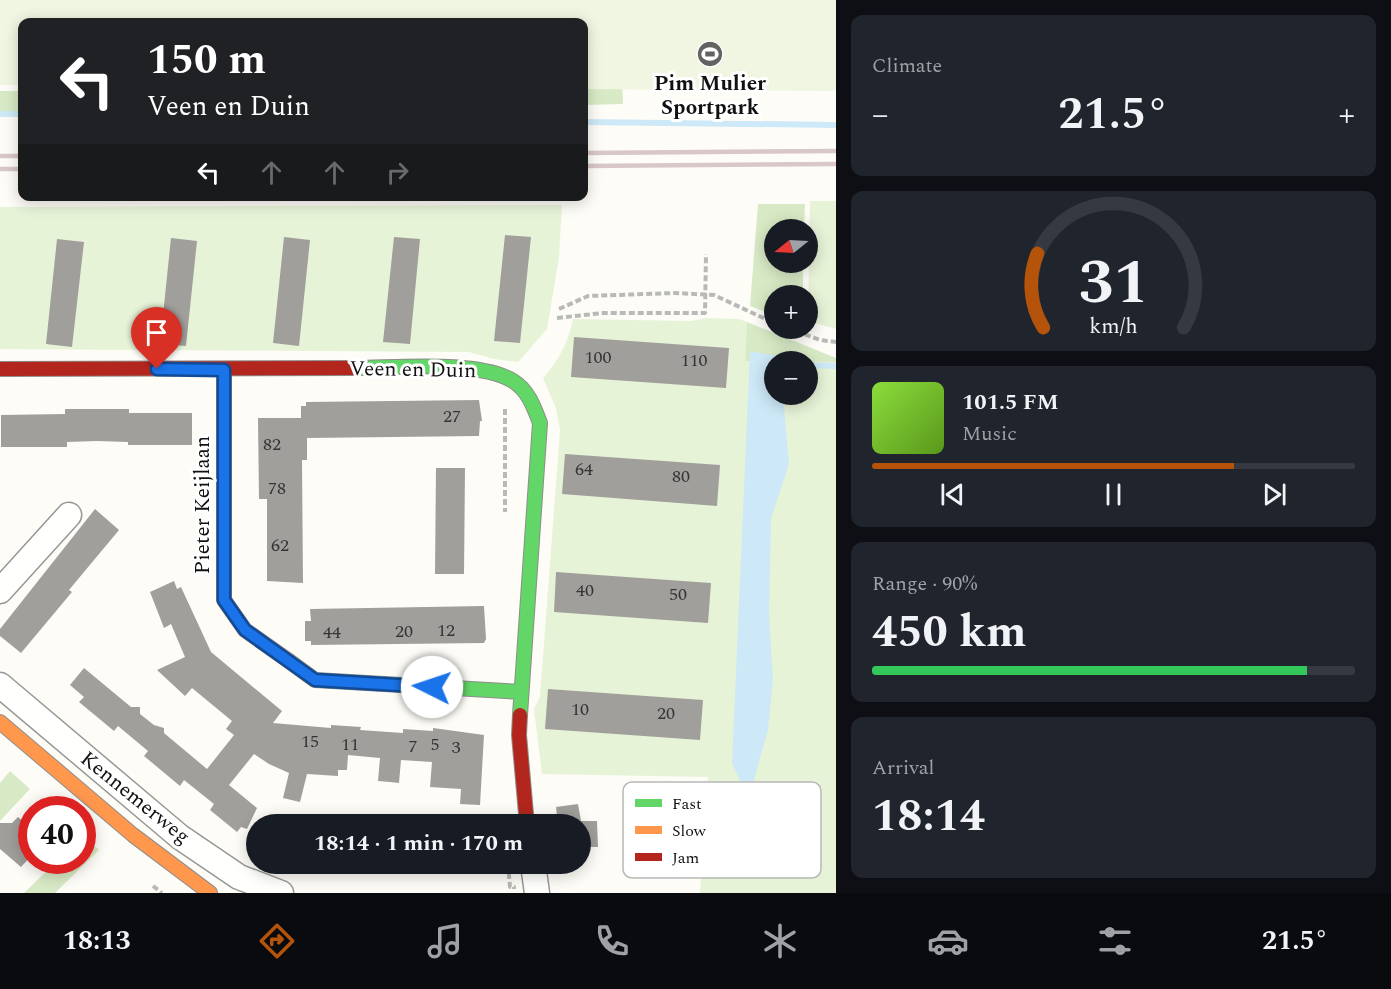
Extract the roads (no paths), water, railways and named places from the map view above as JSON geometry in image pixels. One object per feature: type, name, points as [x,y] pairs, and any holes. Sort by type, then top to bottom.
[{"type":"street","name":"Veen en Duin","points":[[0,369],[463,368],[489,371],[516,381],[525,391],[540,423],[519,745],[526,814]]},
{"type":"street","name":"Pieter Keijlaan","points":[[224,370],[224,600],[245,630],[315,680],[521,692]]},
{"type":"street","points":[[0,591],[69,515]]},
{"type":"street","name":"Kennemerweg","points":[[0,685],[180,837],[239,877],[281,893]]},
{"type":"street","name":"Kennemerweg","points":[[0,722],[133,835],[204,891]]},
{"type":"street","points":[[534,874],[537,893]]},
{"type":"water","points":[[750,351],[764,354],[764,405],[784,405],[789,464],[771,519],[769,615],[773,680],[768,730],[753,782],[740,782],[732,763]]},
{"type":"waterway","points":[[0,114],[18,114]]},
{"type":"waterway","points":[[588,122],[836,125]]},
{"type":"waterway","points":[[818,365],[836,366]]},
{"type":"railway","points":[[588,153],[836,151]]},
{"type":"railway","points":[[0,156],[18,156]]},
{"type":"railway","points":[[588,166],[836,164]]},
{"type":"railway","points":[[0,169],[18,169]]},
{"type":"place","name":"Pim Mulier Sportpark","points":[[710,54]]}]
